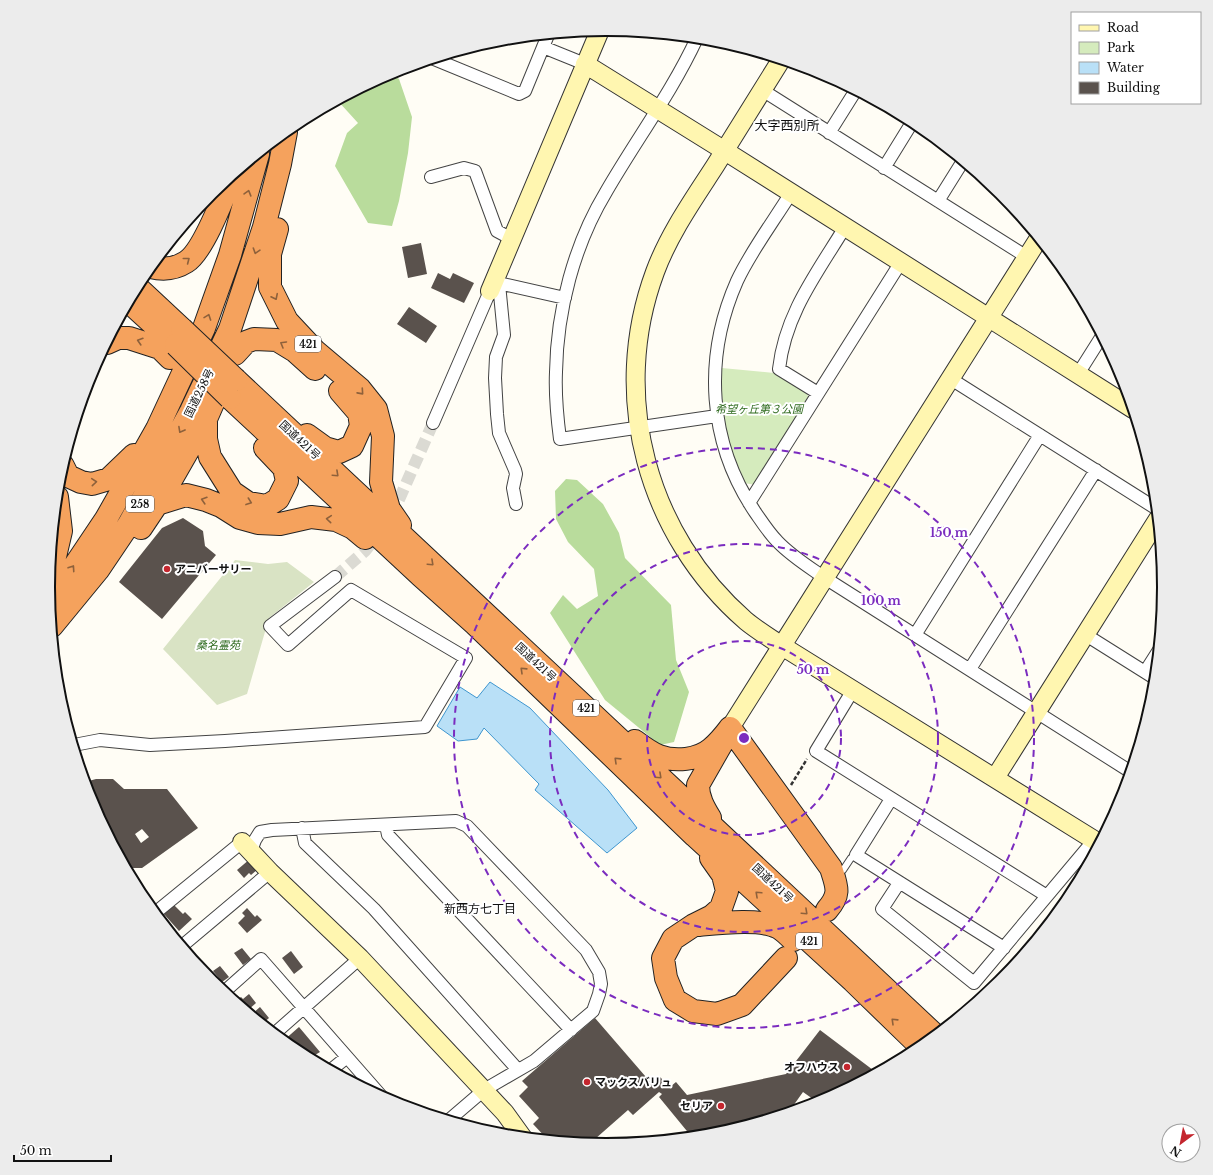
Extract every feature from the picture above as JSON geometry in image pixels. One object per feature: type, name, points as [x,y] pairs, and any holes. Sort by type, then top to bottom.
[{"type":"highway","name":"421","points":[[298,131],[286,197],[270,254],[270,287],[287,321],[315,351],[360,389],[376,409],[383,436],[381,482],[389,509],[411,544]]},
{"type":"highway","name":"国道258号","points":[[56,621],[98,570],[129,524],[191,411],[230,328],[264,227],[284,140]]},
{"type":"highway","name":"国道258号","points":[[55,593],[106,519],[157,429],[204,328],[230,255],[256,163]]},
{"type":"highway","points":[[157,268],[175,268],[187,262],[200,248],[222,203],[228,188]]},
{"type":"highway","points":[[57,636],[80,612],[121,559],[157,504],[206,419],[235,354],[270,254]]},
{"type":"highway","name":"国道421号","points":[[136,301],[159,308],[176,344],[234,394],[420,575],[474,624],[695,836],[853,981],[917,1043]]},
{"type":"highway","name":"国道421号","points":[[135,303],[213,382],[269,412],[932,1032]]},
{"type":"highway","name":"421","points":[[114,340],[118,338],[129,338],[160,348],[176,344]]},
{"type":"highway","points":[[235,354],[246,342],[254,339],[277,340],[295,351],[346,397],[359,413],[361,426],[352,446],[339,452],[325,448],[300,431],[278,413],[269,412]]},
{"type":"highway","points":[[206,419],[206,439],[210,457],[232,492],[248,503],[266,506],[278,499],[287,481],[284,468],[235,418],[234,394]]},
{"type":"highway","points":[[67,475],[81,482],[92,484],[109,479],[127,463],[157,429]]},
{"type":"highway","points":[[157,504],[186,495],[206,500],[221,506],[240,518],[258,523],[280,524],[311,517],[336,520],[353,528],[390,560],[420,575]]},
{"type":"highway","points":[[56,553],[61,531],[60,519]]},
{"type":"highway","points":[[564,688],[601,712],[631,738],[649,751],[659,756],[685,759],[702,755],[710,751],[730,728]]},
{"type":"highway","points":[[715,828],[700,800],[698,785],[730,728]]},
{"type":"highway","points":[[730,728],[831,868],[838,888],[834,902],[827,910]]},
{"type":"highway","points":[[695,836],[723,875],[727,891],[721,908],[712,916],[694,925],[673,939],[663,958],[666,978],[675,1000],[693,1011],[717,1014],[742,1005],[786,958]]},
{"type":"highway","points":[[694,925],[724,922],[762,923],[779,928],[829,972],[853,981]]},
{"type":"street","points":[[433,424],[494,286],[512,239],[597,36]]},
{"type":"street","points":[[441,62],[519,94],[525,91],[546,40]]},
{"type":"street","points":[[695,44],[689,57],[658,110],[605,192],[582,242],[565,298],[560,328],[556,372],[556,407],[560,439],[717,416]]},
{"type":"street","points":[[543,47],[585,64],[1127,405]]},
{"type":"street","points":[[779,64],[677,225],[650,286],[642,319],[636,356],[635,398],[639,427],[648,466],[659,499],[673,531],[684,550],[703,575],[732,607],[759,631],[1094,840],[974,983],[882,909],[899,883]]},
{"type":"street","points":[[762,90],[1027,257]]},
{"type":"street","points":[[829,132],[853,95]]},
{"type":"street","points":[[884,168],[909,127]]},
{"type":"street","points":[[938,201],[960,165]]},
{"type":"street","points":[[431,177],[464,168],[475,171],[497,231],[512,239]]},
{"type":"street","points":[[791,193],[746,264],[738,281],[726,310],[719,335],[716,356],[714,382],[717,416],[726,453],[739,485],[749,503],[777,541],[800,561],[1127,770]]},
{"type":"street","points":[[818,393],[779,369],[780,361],[788,328],[799,302],[846,227]]},
{"type":"street","points":[[730,728],[1036,242]]},
{"type":"street","points":[[749,503],[901,262]]},
{"type":"street","points":[[494,286],[565,298]]},
{"type":"street","points":[[494,286],[504,335],[496,357],[496,409],[499,433],[516,474],[513,488],[516,504]]},
{"type":"street","points":[[1078,374],[1099,341]]},
{"type":"street","points":[[951,379],[1151,505]]},
{"type":"street","points":[[915,635],[1040,435]]},
{"type":"street","points":[[970,669],[1096,470]]},
{"type":"street","points":[[995,778],[1154,525]]},
{"type":"street","points":[[78,744],[100,740],[150,745],[217,742],[425,727],[466,658],[351,590],[288,645],[270,626],[335,577]]},
{"type":"street","points":[[1086,635],[1150,675]]},
{"type":"street","points":[[1145,672],[1153,660]]},
{"type":"street","points":[[854,690],[816,751],[1047,896]]},
{"type":"street","points":[[892,799],[856,855],[1004,948]]},
{"type":"street","points":[[159,909],[246,847],[255,840],[260,832],[302,828],[456,821],[467,826],[586,950],[599,972],[601,984],[593,1011],[534,1061],[484,1090],[453,1117]]},
{"type":"street","points":[[386,825],[388,835],[571,1030]]},
{"type":"street","points":[[302,828],[305,843],[374,909],[518,1070]]},
{"type":"street","points":[[246,847],[360,958],[505,1113],[518,1131]]},
{"type":"street","points":[[185,943],[270,872]]},
{"type":"street","points":[[278,1030],[360,958]]},
{"type":"street","points":[[228,988],[261,959],[373,1087]]},
{"type":"street","points":[[335,1067],[347,1057]]},
{"type":"lane","points":[[843,870],[851,858],[856,855]]},
{"type":"path","points":[[790,786],[811,753],[816,751]]},
{"type":"green space","points":[[397,77],[412,117],[408,153],[399,201],[392,226],[368,223],[335,166],[347,133],[358,123],[341,105]]},
{"type":"green space","name":"希望ヶ丘第３公園","points":[[722,368],[774,373],[807,393],[809,400],[756,485],[744,483],[733,455],[723,413]]},
{"type":"green space","points":[[566,479],[577,480],[603,504],[619,533],[625,558],[671,605],[676,660],[689,692],[674,742],[660,745],[605,700],[550,613],[563,595],[577,609],[598,596],[594,569],[568,542],[556,519],[555,491]]},
{"type":"green space","name":"桑名霊苑","points":[[235,560],[268,564],[287,562],[314,582],[269,618],[247,694],[217,705],[163,649]]},
{"type":"water","points":[[490,682],[530,708],[608,790],[637,828],[607,853],[535,790],[539,784],[484,728],[477,739],[458,741],[437,726],[460,687],[477,698]]},
{"type":"building","points":[[421,243],[427,274],[408,278],[402,247]]},
{"type":"building","points":[[438,273],[450,279],[453,273],[474,283],[464,303],[431,288]]},
{"type":"building","points":[[409,307],[437,326],[426,343],[397,324]]},
{"type":"building","name":"アニバーサリー","points":[[183,518],[203,531],[205,546],[216,555],[162,619],[119,582],[162,528]]},
{"type":"building","points":[[96,779],[113,779],[124,789],[167,789],[198,828],[142,868],[132,868],[129,863],[112,831],[90,781]],"holes":[[[142,829],[149,837],[141,843],[135,834]]]},
{"type":"building","points":[[250,859],[258,869],[251,875],[249,873],[244,878],[237,870]]},
{"type":"building","points":[[173,904],[183,914],[185,912],[192,919],[179,931],[163,913]]},
{"type":"building","points":[[247,908],[255,917],[257,915],[262,920],[247,933],[238,923],[245,916],[242,913]]},
{"type":"building","points":[[242,948],[251,959],[243,965],[234,953]]},
{"type":"building","points":[[291,951],[303,967],[294,974],[282,958]]},
{"type":"building","points":[[220,966],[229,977],[222,982],[213,971]]},
{"type":"building","points":[[249,994],[256,1003],[250,1008],[239,998],[241,997],[243,999]]},
{"type":"building","points":[[260,1007],[269,1018],[266,1021],[255,1012]]},
{"type":"building","points":[[595,1018],[652,1084],[660,1077],[670,1087],[676,1082],[687,1095],[786,1074],[820,1030],[873,1070],[813,1099],[803,1092],[792,1107],[784,1110],[749,1120],[688,1132],[659,1097],[662,1094],[659,1092],[633,1115],[628,1110],[595,1139],[543,1135],[533,1124],[539,1118],[519,1096],[528,1087],[522,1081]]},
{"type":"building","points":[[299,1027],[320,1052],[315,1055],[288,1037]]},
{"type":"tunnel","points":[[391,516],[433,423]]},
{"type":"tunnel","points":[[335,577],[365,551],[377,536]]},
{"type":"place","name":"アニバーサリー","points":[[167,569]]},
{"type":"place","name":"オフハウス","points":[[847,1067]]},
{"type":"place","name":"マックスバリュ","points":[[587,1082]]},
{"type":"place","name":"セリア","points":[[721,1106]]},
{"type":"district","name":"大字西別所","points":[[787,125]]},
{"type":"district","name":"新西方七丁目","points":[[480,909]]}]
